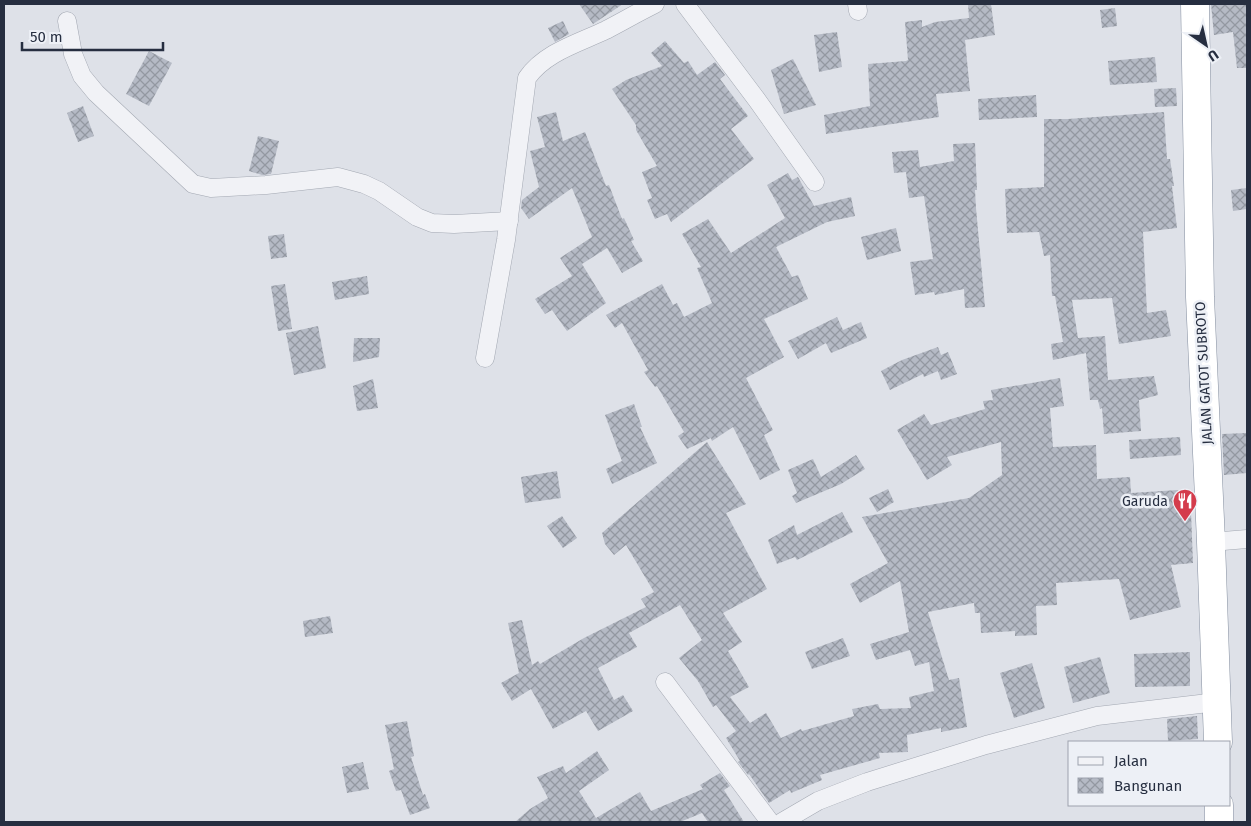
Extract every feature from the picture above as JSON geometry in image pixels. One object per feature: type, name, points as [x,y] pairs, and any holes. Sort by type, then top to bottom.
[{"type":"highway","name":"JALAN GATOT SUBROTO","points":[[1196,4],[1200,297],[1218,741]]},
{"type":"highway","points":[[1219,806],[1219,822]]},
{"type":"street","points":[[485,358],[509,221],[527,78],[534,68],[549,56],[606,30],[655,4]]},
{"type":"street","points":[[684,4],[752,92],[815,182]]},
{"type":"street","points":[[67,21],[74,54],[82,76],[96,93],[193,184],[210,188],[266,185],[338,177],[364,184],[379,191],[418,217],[432,223],[454,224],[509,221]]},
{"type":"street","points":[[1211,542],[1247,539]]},
{"type":"street","points":[[665,682],[770,822]]},
{"type":"street","points":[[782,822],[818,801],[867,782],[986,745],[1097,716],[1217,702]]},
{"type":"building","points":[[579,4],[623,4],[593,24]]},
{"type":"building","points":[[968,4],[991,4],[995,35],[965,40],[970,91],[936,94],[939,117],[826,134],[824,115],[870,106],[868,64],[908,60],[905,22],[922,20],[922,27],[935,22],[969,18]]},
{"type":"building","points":[[1211,4],[1247,4],[1247,68],[1237,68],[1233,32],[1214,35]]},
{"type":"building","points":[[1115,8],[1117,26],[1102,28],[1100,10]]},
{"type":"building","points":[[563,21],[569,34],[555,42],[548,28]]},
{"type":"building","points":[[837,32],[842,67],[819,72],[814,35]]},
{"type":"building","points":[[665,41],[684,63],[688,61],[697,75],[715,62],[725,75],[720,79],[748,116],[731,129],[754,159],[671,222],[667,214],[655,219],[647,200],[652,198],[642,172],[657,166],[636,130],[636,125],[612,89],[626,80],[662,66],[651,53]]},
{"type":"building","points":[[149,51],[172,63],[149,106],[126,94]]},
{"type":"building","points":[[1155,57],[1157,82],[1110,85],[1108,61]]},
{"type":"building","points":[[793,59],[816,105],[784,114],[771,70]]},
{"type":"building","points":[[1176,88],[1177,106],[1155,107],[1154,89]]},
{"type":"building","points":[[1036,95],[1037,117],[979,120],[978,99]]},
{"type":"building","points":[[83,106],[94,136],[78,142],[67,113]]},
{"type":"building","points":[[556,112],[563,141],[585,132],[606,186],[609,185],[622,219],[624,218],[634,240],[631,241],[643,261],[622,273],[607,248],[582,264],[606,303],[567,331],[552,310],[545,314],[535,299],[572,276],[560,258],[592,237],[572,188],[529,219],[521,208],[522,200],[539,187],[530,151],[545,147],[537,117]]},
{"type":"building","points":[[1164,112],[1167,159],[1170,159],[1174,186],[1172,186],[1177,228],[1143,232],[1147,313],[1166,310],[1171,336],[1119,344],[1112,298],[1072,300],[1078,338],[1105,336],[1108,380],[1154,376],[1158,395],[1139,400],[1141,431],[1104,434],[1102,408],[1100,409],[1098,400],[1090,400],[1086,353],[1053,360],[1051,344],[1063,342],[1055,296],[1052,296],[1050,255],[1044,256],[1039,232],[1007,233],[1005,189],[1044,187],[1044,119]]},
{"type":"building","points":[[258,136],[279,141],[271,174],[262,175],[249,171]]},
{"type":"building","points":[[975,143],[976,208],[985,307],[965,308],[964,289],[935,295],[934,292],[915,295],[910,262],[933,259],[924,196],[909,198],[906,172],[894,173],[892,152],[918,150],[920,167],[954,161],[953,144]]},
{"type":"building","points":[[788,173],[792,180],[798,177],[814,206],[851,197],[855,216],[827,222],[776,247],[792,277],[798,275],[808,299],[764,319],[784,357],[746,378],[773,430],[764,435],[780,470],[760,480],[733,427],[712,441],[711,438],[687,449],[678,436],[684,432],[657,386],[655,387],[644,372],[648,370],[622,323],[615,328],[606,315],[662,284],[673,305],[677,303],[684,317],[712,303],[697,268],[701,267],[682,234],[708,219],[731,253],[785,218],[767,185]]},
{"type":"building","points":[[1247,188],[1247,209],[1233,211],[1231,190]]},
{"type":"building","points":[[896,228],[901,251],[867,260],[861,237]]},
{"type":"building","points":[[284,234],[287,257],[271,259],[268,236]]},
{"type":"building","points":[[367,276],[369,294],[335,300],[332,282]]},
{"type":"building","points":[[285,284],[292,329],[278,331],[271,286]]},
{"type":"building","points":[[837,317],[843,330],[861,322],[867,338],[831,353],[826,343],[798,359],[788,341]]},
{"type":"building","points":[[318,326],[326,368],[294,375],[286,333]]},
{"type":"building","points":[[354,338],[380,338],[379,357],[353,362]]},
{"type":"building","points":[[938,347],[941,355],[948,352],[957,374],[941,380],[938,371],[924,377],[923,374],[890,390],[881,371],[902,360]]},
{"type":"building","points":[[1060,378],[1064,406],[1050,408],[1053,447],[1096,445],[1097,479],[1130,477],[1131,493],[1178,490],[1179,513],[1191,512],[1193,563],[1171,565],[1181,607],[1130,620],[1119,579],[1056,583],[1057,605],[1036,606],[1037,635],[1015,636],[1015,631],[981,633],[980,613],[975,613],[974,603],[928,612],[949,680],[959,678],[967,727],[941,732],[941,728],[907,735],[908,752],[879,753],[880,758],[820,775],[822,780],[791,793],[790,790],[769,803],[749,774],[738,762],[740,761],[726,738],[736,731],[716,705],[713,707],[698,681],[679,658],[702,640],[680,605],[629,633],[637,647],[598,668],[614,700],[623,695],[633,711],[598,731],[586,711],[553,729],[531,689],[512,701],[501,683],[519,673],[508,623],[522,620],[532,665],[538,661],[540,664],[584,638],[646,607],[641,599],[654,592],[626,545],[614,555],[605,544],[602,533],[707,442],[746,504],[726,513],[767,589],[723,613],[742,642],[728,651],[749,687],[730,697],[750,723],[766,713],[781,738],[801,729],[802,731],[854,716],[852,709],[878,704],[880,709],[911,708],[909,697],[934,691],[929,662],[915,666],[910,650],[876,660],[870,644],[909,632],[900,581],[860,603],[850,584],[888,563],[862,517],[969,498],[1002,475],[1001,442],[947,457],[952,465],[927,480],[897,430],[924,414],[931,425],[985,409],[983,401],[993,400],[991,390]]},
{"type":"building","points":[[373,379],[378,408],[357,411],[353,386]]},
{"type":"building","points":[[634,404],[642,427],[640,427],[657,463],[612,484],[606,469],[622,461],[605,415]]},
{"type":"building","points":[[1247,433],[1247,473],[1224,475],[1222,434]]},
{"type":"building","points":[[1180,437],[1181,455],[1130,459],[1129,440]]},
{"type":"building","points":[[856,455],[865,469],[841,484],[796,503],[792,496],[797,493],[788,470],[813,459],[821,477]]},
{"type":"building","points":[[557,471],[561,498],[525,503],[521,477]]},
{"type":"building","points":[[888,489],[894,502],[877,512],[869,498]]},
{"type":"building","points":[[842,512],[853,532],[797,560],[795,557],[777,564],[768,540],[794,525],[797,535]]},
{"type":"building","points":[[562,516],[577,538],[563,548],[547,526]]},
{"type":"building","points":[[330,616],[333,633],[305,637],[303,621]]},
{"type":"building","points":[[843,638],[850,656],[812,669],[805,652]]},
{"type":"building","points":[[1190,652],[1190,686],[1135,687],[1134,654]]},
{"type":"building","points":[[1100,657],[1110,693],[1073,703],[1064,667]]},
{"type":"building","points":[[1032,663],[1045,708],[1014,718],[1000,673]]},
{"type":"building","points":[[1197,716],[1198,739],[1168,741],[1167,719]]},
{"type":"building","points":[[407,721],[414,756],[411,757],[423,795],[425,794],[430,808],[410,815],[401,790],[396,791],[389,771],[394,769],[385,725]]},
{"type":"building","points":[[597,751],[609,770],[579,791],[596,818],[640,792],[651,811],[703,789],[700,785],[720,773],[730,786],[724,790],[744,822],[708,822],[702,813],[680,822],[515,822],[530,809],[548,798],[537,777],[563,766],[566,773]]},
{"type":"building","points":[[363,762],[369,789],[347,793],[342,767]]},
{"type":"place","name":"Garuda","points":[[1185,522]]}]
